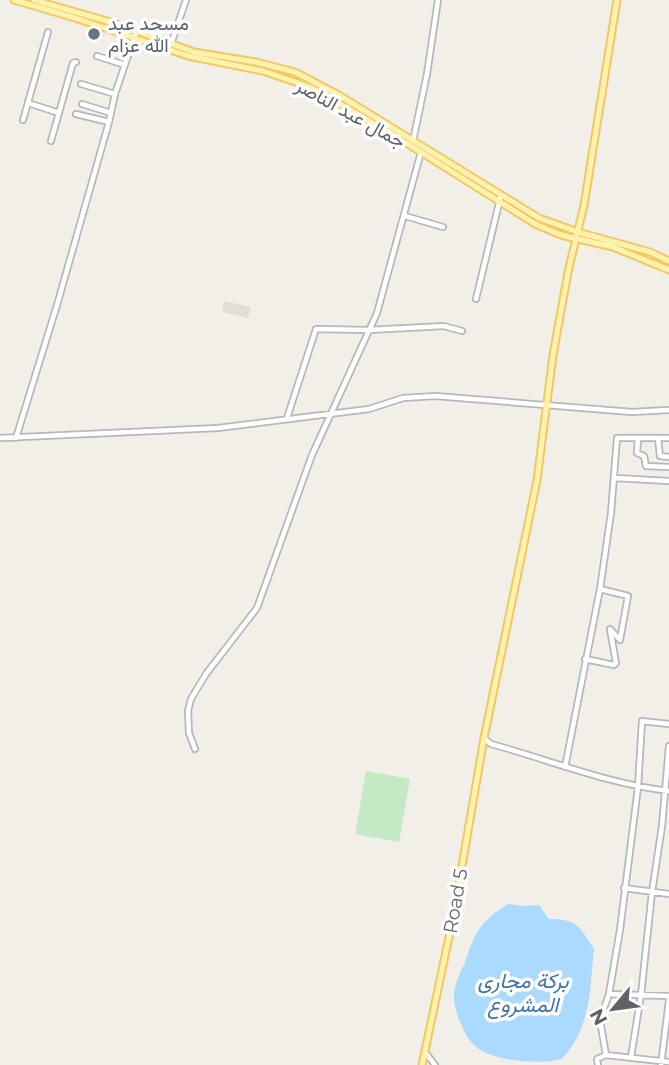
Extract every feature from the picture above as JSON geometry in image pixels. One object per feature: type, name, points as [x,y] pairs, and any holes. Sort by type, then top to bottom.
[{"type":"main road","name":"جمال عبد الناصر","points":[[14,0],[194,52],[256,62],[295,72],[314,80],[413,141],[422,150],[535,224],[613,247],[669,270]]},
{"type":"main road","name":"جمال عبد الناصر","points":[[34,0],[188,56],[263,71],[296,81],[332,98],[539,218],[577,236],[650,252],[669,261]]},
{"type":"main road","name":"Road 5","points":[[422,1065],[453,918],[484,738],[537,480],[546,405],[584,205],[618,0]]},
{"type":"street","points":[[171,45],[186,0]]},
{"type":"street","points":[[413,141],[438,0]]},
{"type":"street","points":[[23,120],[48,32]]},
{"type":"street","points":[[16,438],[54,317],[115,94],[135,35]]},
{"type":"street","points":[[97,56],[125,65]]},
{"type":"street","points":[[51,141],[73,63],[76,62]]},
{"type":"street","points":[[81,83],[115,94]]},
{"type":"street","points":[[28,103],[59,113]]},
{"type":"street","points":[[82,104],[111,113]]},
{"type":"street","points":[[76,114],[109,122]]},
{"type":"street","points":[[195,749],[189,733],[188,711],[191,699],[206,674],[257,608],[312,455],[377,313],[422,150]]},
{"type":"street","points":[[476,299],[501,195]]},
{"type":"street","points":[[405,216],[443,227]]},
{"type":"street","points":[[287,419],[316,329],[369,330],[444,326],[462,331]]},
{"type":"street","points":[[0,438],[218,428],[369,409],[413,397],[632,412],[669,410]]},
{"type":"street","points":[[565,766],[600,589],[615,478],[617,438],[669,438]]},
{"type":"street","points":[[638,438],[638,453],[644,456],[646,466],[669,467]]},
{"type":"street","points":[[658,438],[660,456],[669,457]]},
{"type":"street","points":[[615,478],[669,481]]},
{"type":"street","points":[[585,659],[614,665],[616,663],[610,629],[620,640],[628,596],[600,589]]},
{"type":"street","points":[[606,1055],[600,1020],[610,994],[625,888],[638,787],[642,721],[669,724]]},
{"type":"street","points":[[484,738],[491,744],[565,766],[638,787],[667,791]]},
{"type":"street","points":[[631,1057],[642,995],[652,892],[667,791],[669,746]]},
{"type":"street","points":[[625,888],[669,894]]},
{"type":"street","points":[[610,994],[669,998],[661,1063]]},
{"type":"street","points":[[425,1052],[435,1065]]},
{"type":"street","points":[[598,1065],[597,1059],[606,1055],[669,1062]]},
{"type":"shaded area","points":[[224,301],[251,307],[248,318],[222,312]]},
{"type":"green space","points":[[366,771],[410,779],[399,842],[355,834]]},
{"type":"water","name":"بركة مجارى المشروع","points":[[508,904],[539,905],[549,919],[572,922],[594,949],[590,992],[583,1023],[574,1043],[561,1059],[527,1062],[489,1054],[471,1042],[459,1019],[454,999],[455,989],[472,943],[485,922]]},
{"type":"place","name":"مسجد عبد الله عزام","points":[[94,34]]}]
